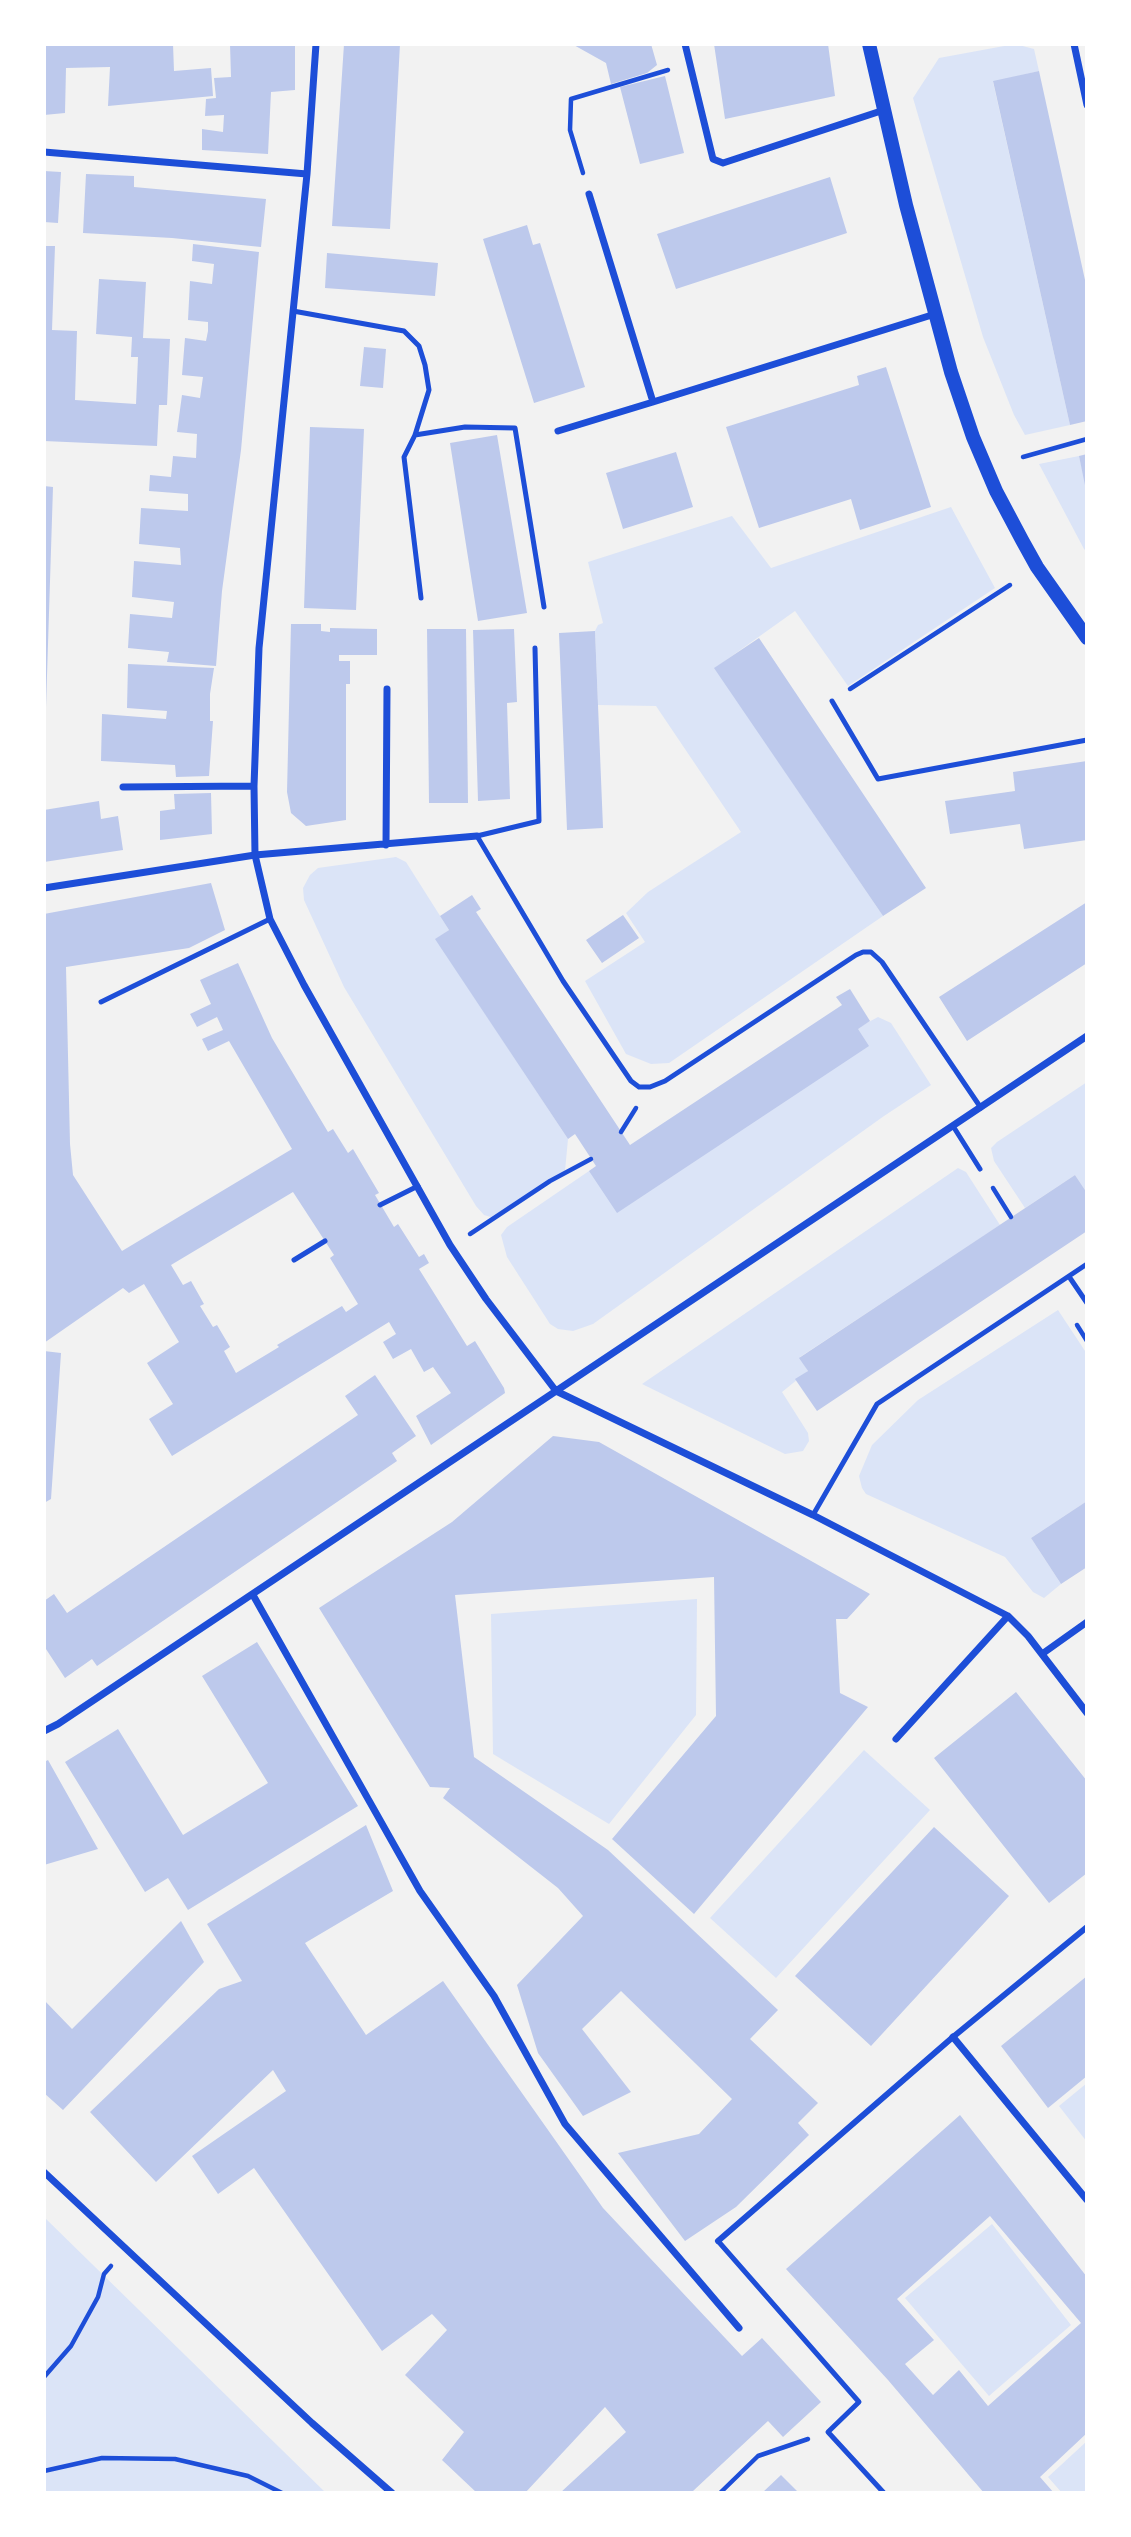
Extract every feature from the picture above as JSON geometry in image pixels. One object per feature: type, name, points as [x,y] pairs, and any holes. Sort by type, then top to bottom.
[{"type":"main road","points":[[869,44],[935,314],[951,372],[977,447],[996,491],[1037,567],[1084,628]]},
{"type":"street","points":[[316,44],[307,174],[261,607],[254,786],[255,855],[270,919],[304,985],[450,1245],[486,1299],[556,1391],[813,1515],[1008,1616],[1042,1654],[1087,1713]]},
{"type":"street","points":[[685,44],[713,159],[723,163],[884,110]]},
{"type":"street","points":[[1073,44],[1087,105]]},
{"type":"street","points":[[44,152],[307,174]]},
{"type":"street","points":[[589,194],[653,402]]},
{"type":"street","points":[[558,431],[935,314]]},
{"type":"street","points":[[386,845],[387,689]]},
{"type":"street","points":[[123,787],[254,786]]},
{"type":"street","points":[[44,888],[255,855],[477,836]]},
{"type":"street","points":[[44,1731],[253,1595],[1087,1036]]},
{"type":"street","points":[[253,1595],[420,1891],[495,1996],[565,2124],[739,2328]]},
{"type":"street","points":[[896,1739],[1008,1616]]},
{"type":"street","points":[[1042,1654],[1087,1622]]},
{"type":"street","points":[[718,2241],[953,2037],[1087,1927]]},
{"type":"street","points":[[953,2037],[1087,2200]]},
{"type":"street","points":[[44,2172],[302,2414],[392,2493]]},
{"type":"lane","points":[[293,311],[404,331],[419,346],[429,390],[415,435],[404,457],[421,597]]},
{"type":"lane","points":[[415,435],[465,427],[514,428],[544,607]]},
{"type":"lane","points":[[535,648],[539,821],[477,836],[563,981],[631,1081],[639,1087],[650,1087],[665,1081],[856,956],[871,952],[882,962],[981,1108]]},
{"type":"lane","points":[[832,701],[878,779],[1087,740]]},
{"type":"lane","points":[[101,1002],[270,919]]},
{"type":"lane","points":[[953,1126],[980,1169]]},
{"type":"lane","points":[[380,1205],[418,1186]]},
{"type":"lane","points":[[294,1260],[325,1241]]},
{"type":"lane","points":[[813,1515],[877,1404],[1070,1278],[1087,1264]]},
{"type":"lane","points":[[1070,1278],[1087,1303]]},
{"type":"lane","points":[[718,2241],[859,2402],[828,2432],[884,2493]]},
{"type":"path","points":[[589,194],[570,130],[571,99],[688,64]]},
{"type":"path","points":[[1023,457],[1087,439]]},
{"type":"path","points":[[832,701],[1010,585]]},
{"type":"path","points":[[450,1245],[550,1181],[591,1159]]},
{"type":"path","points":[[980,1169],[1011,1217]]},
{"type":"path","points":[[44,2378],[71,2346],[98,2297],[104,2274],[112,2266]]},
{"type":"path","points":[[720,2493],[758,2456],[828,2432]]},
{"type":"path","points":[[44,2471],[102,2458],[176,2459],[248,2476],[282,2493]]},
{"type":"shaded area","points":[[1015,44],[1034,49],[1039,71],[993,82],[1070,425],[1025,435],[1014,415],[983,337],[913,98],[939,58]]},
{"type":"shaded area","points":[[1079,456],[1087,488],[1087,552],[1039,464]]},
{"type":"shaded area","points":[[951,507],[995,588],[848,686],[795,611],[715,668],[883,916],[669,1063],[651,1064],[626,1054],[585,981],[645,942],[626,913],[648,892],[741,832],[656,706],[598,705],[595,631],[598,625],[603,623],[588,562],[732,516],[771,568]]},
{"type":"shaded area","points":[[396,857],[406,862],[449,930],[436,939],[568,1139],[565,1171],[491,1217],[484,1215],[476,1206],[344,987],[304,900],[303,888],[310,875],[318,868]]},
{"type":"shaded area","points":[[878,1017],[891,1023],[931,1085],[593,1324],[573,1331],[558,1329],[550,1324],[507,1257],[501,1235],[507,1227],[589,1171]]},
{"type":"shaded area","points":[[1087,1082],[1087,1193],[1075,1175],[1025,1208],[994,1161],[991,1148]]},
{"type":"shaded area","points":[[958,1168],[966,1172],[1000,1225],[800,1357],[808,1371],[782,1392],[808,1433],[809,1441],[803,1451],[785,1454],[642,1384]]},
{"type":"shaded area","points":[[1058,1310],[1087,1354],[1087,1501],[1031,1538],[1061,1584],[1044,1598],[1033,1592],[1005,1557],[866,1494],[859,1476],[872,1445],[918,1400]]},
{"type":"shaded area","points":[[697,1599],[696,1715],[609,1824],[493,1754],[491,1614]]},
{"type":"shaded area","points":[[864,1750],[930,1810],[776,1978],[710,1918]]},
{"type":"shaded area","points":[[1087,2083],[1087,2142],[1059,2106]]},
{"type":"shaded area","points":[[44,2217],[326,2493],[44,2493]]},
{"type":"shaded area","points":[[992,2224],[1071,2325],[989,2396],[905,2298]]},
{"type":"shaded area","points":[[1087,2441],[1087,2493],[1062,2493],[1048,2477]]},
{"type":"building","points":[[44,44],[173,44],[174,71],[211,68],[213,96],[108,106],[110,67],[66,68],[65,113],[44,115]]},
{"type":"building","points":[[230,44],[295,44],[295,90],[271,92],[268,154],[202,150],[202,129],[223,132],[224,115],[205,116],[206,99],[216,98],[214,78],[231,77]]},
{"type":"building","points":[[344,44],[400,44],[390,229],[332,226]]},
{"type":"building","points":[[572,44],[651,44],[657,65],[647,73],[611,84],[606,63]]},
{"type":"building","points":[[714,44],[828,44],[835,96],[725,119]]},
{"type":"building","points":[[1039,71],[1087,289],[1087,421],[1070,425],[993,81]]},
{"type":"building","points":[[665,76],[684,153],[640,164],[620,87]]},
{"type":"building","points":[[44,171],[61,172],[58,223],[44,222]]},
{"type":"building","points":[[86,174],[134,176],[134,187],[266,199],[261,247],[83,233]]},
{"type":"building","points":[[830,177],[847,233],[676,289],[657,234]]},
{"type":"building","points":[[527,225],[533,245],[540,243],[585,387],[534,403],[483,239]]},
{"type":"building","points":[[193,244],[259,252],[241,450],[222,591],[216,666],[167,662],[169,652],[128,648],[130,614],[172,618],[174,602],[132,597],[134,561],[181,565],[180,548],[139,544],[141,508],[188,511],[188,494],[149,491],[150,475],[171,477],[173,456],[196,458],[197,434],[177,432],[182,395],[200,398],[203,377],[182,375],[185,338],[206,341],[208,331],[208,322],[188,320],[190,281],[212,284],[214,264],[192,261]]},
{"type":"building","points":[[44,246],[55,246],[52,330],[77,331],[75,400],[136,404],[138,357],[131,357],[132,337],[96,334],[99,279],[146,282],[143,338],[170,339],[167,405],[159,405],[157,446],[44,441]]},
{"type":"building","points":[[327,253],[438,263],[435,296],[325,288]]},
{"type":"building","points":[[364,347],[386,349],[383,388],[360,386]]},
{"type":"building","points":[[886,367],[931,507],[860,530],[851,499],[759,528],[726,427],[859,385],[857,376]]},
{"type":"building","points":[[310,427],[364,429],[356,610],[304,608]]},
{"type":"building","points":[[497,435],[527,613],[478,621],[450,443]]},
{"type":"building","points":[[676,452],[693,507],[623,529],[606,473]]},
{"type":"building","points":[[1087,454],[1087,489],[1086,490],[1079,456]]},
{"type":"building","points":[[44,486],[53,487],[46,707],[44,707]]},
{"type":"building","points":[[291,624],[321,624],[321,631],[330,632],[330,628],[377,629],[377,655],[339,655],[339,661],[350,661],[350,684],[346,684],[346,820],[306,826],[291,813],[287,792]]},
{"type":"building","points":[[427,629],[466,629],[468,803],[429,803]]},
{"type":"building","points":[[514,629],[517,702],[507,703],[510,799],[478,801],[473,630]]},
{"type":"building","points":[[595,631],[603,828],[567,830],[559,633]]},
{"type":"building","points":[[759,638],[926,888],[883,916],[714,668]]},
{"type":"building","points":[[128,664],[214,668],[210,694],[210,721],[213,721],[209,776],[176,777],[175,765],[101,761],[102,714],[166,719],[167,711],[127,708]]},
{"type":"building","points":[[1087,761],[1087,840],[1024,849],[1020,824],[950,834],[945,801],[1015,791],[1013,772]]},
{"type":"building","points":[[211,793],[212,834],[160,840],[160,811],[175,809],[174,794]]},
{"type":"building","points":[[99,801],[101,819],[118,816],[123,850],[44,862],[44,810]]},
{"type":"building","points":[[211,883],[225,930],[189,948],[66,967],[73,1175],[122,1251],[292,1149],[229,1041],[208,1051],[202,1039],[223,1030],[217,1017],[197,1027],[190,1014],[211,1004],[200,980],[238,963],[272,1038],[328,1132],[333,1129],[348,1153],[353,1149],[379,1193],[375,1195],[394,1227],[398,1224],[419,1257],[424,1254],[429,1263],[419,1269],[467,1346],[475,1341],[505,1393],[431,1445],[416,1416],[451,1393],[433,1367],[424,1372],[411,1349],[393,1359],[383,1342],[396,1334],[389,1322],[172,1456],[149,1419],[173,1404],[147,1363],[179,1342],[144,1284],[129,1293],[123,1288],[44,1343],[44,914]],"holes":[[[293,1192],[334,1255],[330,1258],[358,1304],[346,1312],[342,1306],[236,1373],[224,1351],[230,1347],[217,1325],[213,1327],[200,1306],[204,1304],[191,1281],[183,1285],[171,1265]]]},
{"type":"building","points":[[472,895],[481,909],[476,912],[630,1145],[842,1005],[836,997],[850,989],[870,1021],[858,1029],[869,1046],[617,1213],[589,1171],[596,1166],[575,1134],[568,1139],[435,939],[449,930],[440,916]]},
{"type":"building","points":[[1087,902],[1087,963],[967,1041],[939,997]]},
{"type":"building","points":[[623,915],[639,938],[602,963],[586,940]]},
{"type":"building","points":[[1075,1175],[1087,1193],[1087,1231],[817,1411],[795,1379],[808,1371],[799,1358]]},
{"type":"building","points":[[44,1351],[61,1353],[51,1499],[44,1503]]},
{"type":"building","points":[[375,1375],[416,1436],[392,1453],[397,1461],[97,1666],[92,1659],[65,1678],[44,1646],[44,1601],[54,1594],[67,1613],[358,1415],[345,1396]]},
{"type":"building","points":[[553,1436],[599,1442],[870,1594],[847,1619],[836,1619],[840,1693],[868,1707],[694,1914],[612,1839],[716,1716],[714,1577],[455,1595],[474,1757],[608,1850],[778,2010],[750,2039],[818,2103],[798,2123],[809,2135],[736,2207],[685,2241],[618,2153],[699,2134],[732,2099],[621,1991],[582,2029],[631,2092],[583,2116],[538,2053],[517,1985],[583,1916],[558,1888],[443,1798],[450,1788],[430,1787],[319,1608],[452,1522]]},
{"type":"building","points":[[1087,1501],[1087,1567],[1061,1584],[1031,1538]]},
{"type":"building","points":[[257,1642],[358,1806],[188,1910],[168,1878],[145,1892],[65,1762],[118,1729],[183,1835],[268,1783],[202,1676]]},
{"type":"building","points":[[1016,1692],[1087,1781],[1087,1873],[1049,1903],[934,1758]]},
{"type":"building","points":[[48,1760],[98,1849],[44,1865],[44,1762]]},
{"type":"building","points":[[366,1825],[393,1891],[305,1943],[366,2035],[443,1981],[603,2208],[742,2356],[762,2338],[821,2402],[783,2437],[768,2421],[693,2491],[695,2493],[560,2493],[626,2432],[605,2407],[525,2493],[477,2493],[442,2460],[464,2432],[405,2375],[447,2330],[432,2314],[382,2351],[254,2168],[218,2194],[192,2156],[286,2091],[273,2070],[156,2182],[90,2112],[219,1989],[242,1981],[207,1924]]},
{"type":"building","points":[[934,1827],[1009,1896],[871,2046],[795,1976]]},
{"type":"building","points":[[181,1921],[204,1962],[63,2110],[44,2093],[44,2000],[72,2029]]},
{"type":"building","points":[[1087,1976],[1087,2076],[1048,2108],[1001,2046]]},
{"type":"building","points":[[960,2115],[1087,2277],[1087,2433],[1040,2477],[1054,2493],[984,2493],[888,2380],[786,2269]],"holes":[[[990,2216],[1081,2323],[988,2406],[959,2370],[933,2395],[905,2364],[934,2340],[897,2299]]]},
{"type":"building","points":[[781,2475],[799,2493],[762,2493]]}]
